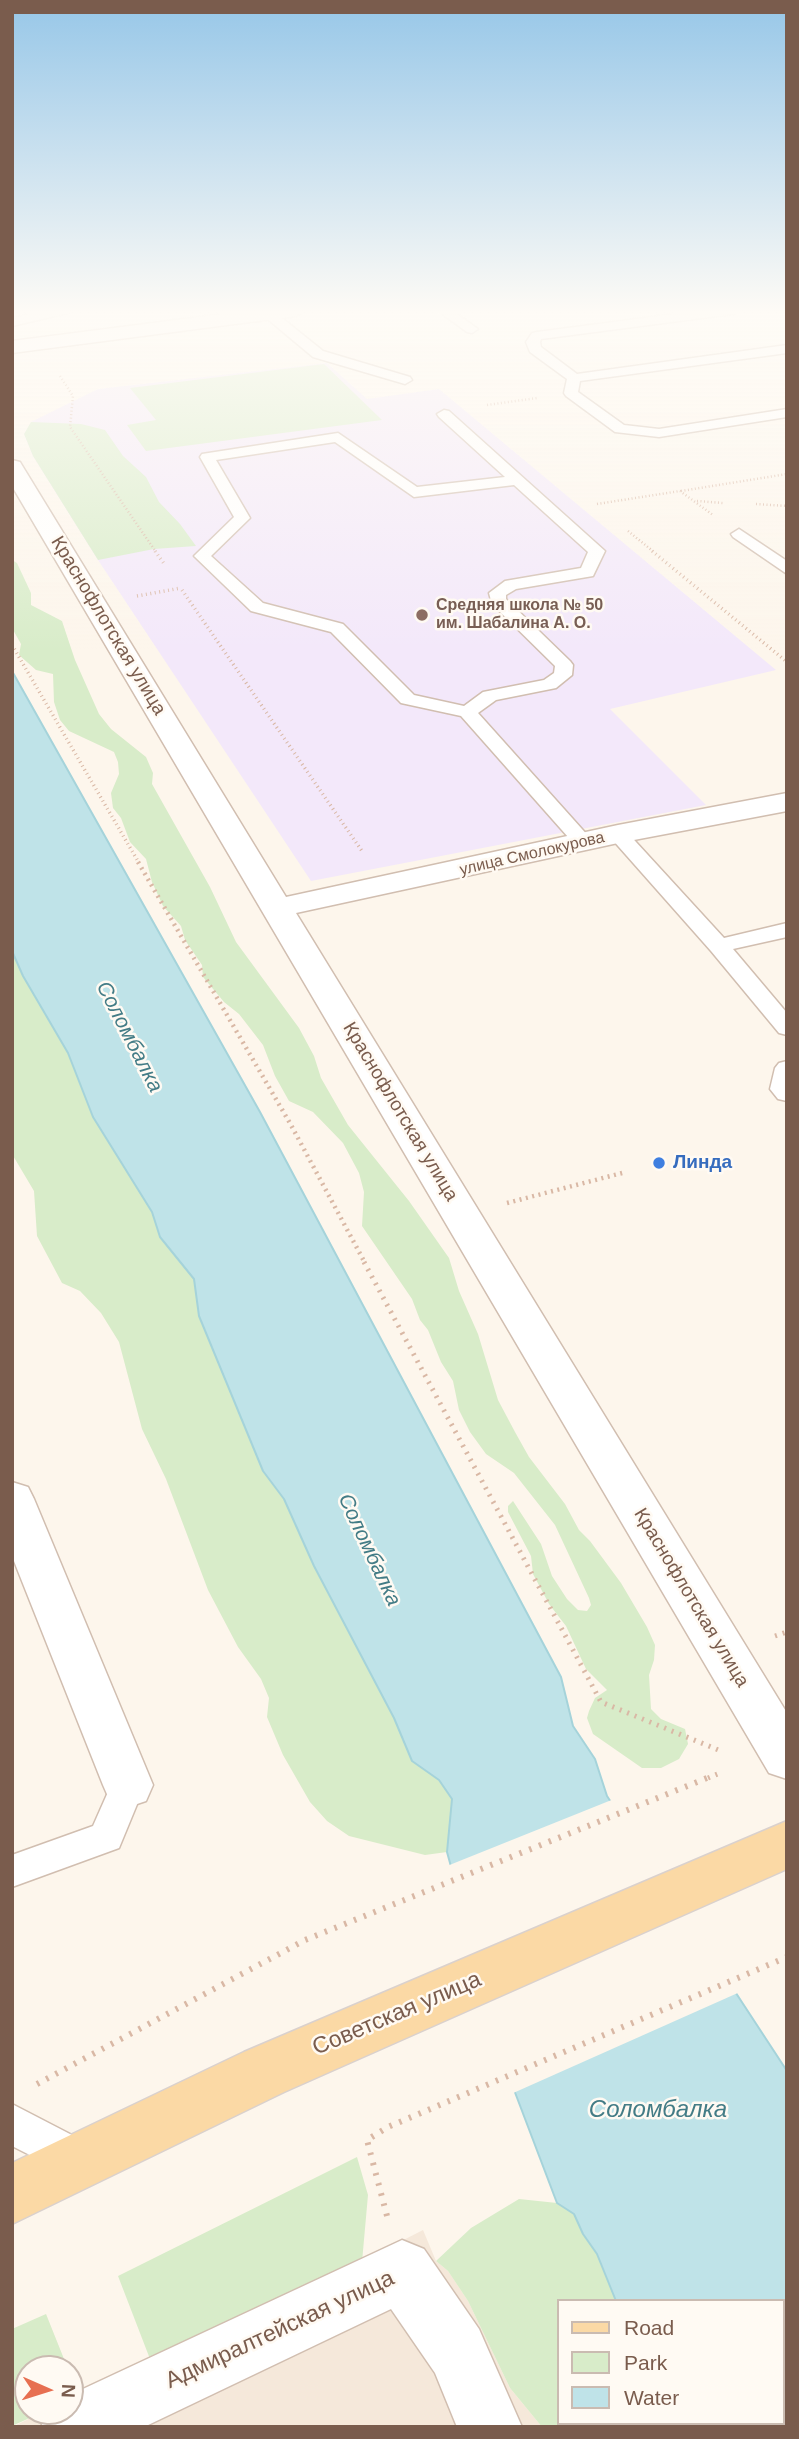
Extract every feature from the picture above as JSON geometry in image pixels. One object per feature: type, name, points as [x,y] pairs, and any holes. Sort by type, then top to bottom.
[{"type":"main road","name":"Советская улица","points":[[12,2194],[264,2072],[779,1848]]},
{"type":"street","name":"Краснофлотская улица","points":[[12,467],[787,1758]]},
{"type":"street","name":"улица Смолокурова","points":[[277,908],[618,834],[787,802]]},
{"type":"street","points":[[12,1499],[128,1785]]},
{"type":"street","name":"Адмиралтейская улица","points":[[73,2427],[402,2271],[457,2351],[490,2427]]},
{"type":"lane","points":[[455,424],[597,551],[587,572],[511,585],[497,593],[498,600],[564,665],[563,675],[551,684],[489,696],[467,712]]},
{"type":"lane","points":[[614,424],[621,429],[659,433],[721,424]]},
{"type":"lane","points":[[518,480],[414,492],[338,437],[207,457],[242,518],[202,556],[257,607],[337,628],[408,699],[467,712],[583,842]]},
{"type":"lane","points":[[739,534],[787,569]]},
{"type":"lane","points":[[618,834],[719,946],[787,1028]]},
{"type":"lane","points":[[719,946],[787,930]]},
{"type":"lane","points":[[787,1068],[782,1089],[787,1094]]},
{"type":"lane","points":[[12,1871],[106,1837],[128,1785]]},
{"type":"lane","points":[[18,2107],[81,2161]]},
{"type":"path","points":[[70,427],[165,565]]},
{"type":"path","points":[[596,504],[787,474]]},
{"type":"path","points":[[680,491],[739,534]]},
{"type":"path","points":[[173,577],[386,886]]},
{"type":"path","points":[[12,645],[291,1125],[601,1702],[727,1753]]},
{"type":"path","points":[[503,1204],[626,1172]]},
{"type":"path","points":[[775,1636],[787,1632]]},
{"type":"path","points":[[18,2107],[306,1940],[720,1773]]},
{"type":"path","points":[[402,2271],[367,2140],[388,2127],[787,1957]]},
{"type":"shaded area","name":"Средняя школа № 50 им. Шабалина А. О.","points":[[30,424],[481,424],[776,670],[610,709],[706,805],[311,881],[98,560],[33,456],[24,434]]},
{"type":"shaded area","points":[[423,2230],[436,2261],[448,2271],[468,2301],[510,2388],[542,2427],[12,2427],[84,2425],[84,2404]]},
{"type":"green space","points":[[30,424],[81,424],[105,430],[123,456],[146,477],[159,502],[196,546],[154,549],[98,560],[33,456],[24,434]]},
{"type":"green space","points":[[134,424],[353,424],[146,451],[127,425]]},
{"type":"green space","points":[[12,560],[17,563],[31,593],[31,605],[62,621],[75,660],[99,714],[111,729],[146,757],[153,773],[152,784],[210,887],[236,942],[299,1028],[314,1056],[321,1078],[348,1125],[409,1201],[449,1258],[459,1291],[478,1334],[498,1400],[515,1432],[529,1457],[565,1504],[579,1530],[621,1583],[647,1627],[655,1645],[649,1675],[651,1709],[661,1719],[685,1729],[688,1744],[679,1759],[661,1768],[642,1768],[593,1734],[587,1718],[589,1711],[595,1698],[607,1690],[586,1669],[566,1626],[549,1604],[533,1574],[531,1556],[508,1512],[508,1506],[513,1501],[541,1544],[552,1576],[567,1599],[578,1610],[587,1611],[591,1605],[589,1598],[555,1525],[514,1473],[486,1454],[470,1432],[459,1410],[453,1381],[441,1362],[428,1330],[420,1320],[412,1299],[362,1226],[364,1192],[359,1173],[343,1143],[313,1112],[289,1101],[275,1076],[263,1045],[239,1014],[224,1002],[203,977],[202,965],[185,940],[181,926],[163,906],[152,882],[146,859],[130,842],[121,818],[113,808],[111,793],[119,774],[114,752],[69,731],[60,720],[54,702],[53,674],[36,670],[19,655],[21,644],[12,628]]},
{"type":"green space","points":[[12,951],[23,976],[68,1053],[93,1117],[152,1212],[160,1237],[194,1279],[199,1316],[263,1471],[284,1499],[314,1566],[394,1718],[412,1761],[439,1780],[452,1799],[447,1852],[425,1855],[349,1836],[327,1821],[310,1802],[283,1755],[267,1717],[269,1698],[261,1679],[238,1647],[208,1590],[166,1479],[142,1429],[119,1342],[101,1313],[80,1291],[62,1283],[37,1236],[34,1191],[12,1154]]},
{"type":"green space","points":[[357,2157],[368,2195],[362,2262],[150,2359],[118,2276]]},
{"type":"green space","points":[[519,2199],[557,2203],[574,2213],[583,2234],[597,2254],[615,2299],[558,2299],[558,2425],[703,2427],[542,2427],[510,2388],[468,2301],[448,2271],[436,2261],[471,2228]]},
{"type":"green space","points":[[46,2314],[62,2355],[14,2355],[14,2425],[12,2426],[12,2329]]},
{"type":"water","name":"Соломбалка","points":[[12,671],[260,1112],[561,1677],[573,1726],[595,1759],[607,1796],[787,2071],[787,2427],[702,2425],[785,2425],[785,2299],[615,2299],[597,2254],[583,2234],[574,2214],[557,2203],[508,2074],[447,1852],[452,1799],[439,1780],[412,1761],[394,1718],[314,1566],[284,1499],[263,1471],[199,1316],[194,1279],[160,1237],[152,1212],[93,1117],[68,1053],[23,976],[12,951]]},
{"type":"pier","points":[[614,1799],[740,1992],[511,2094],[447,1866]]},
{"type":"place","name":"Средняя школа № 50 им. Шабалина А. О.","points":[[422,615]]},
{"type":"place","name":"Линда","points":[[659,1163]]}]
